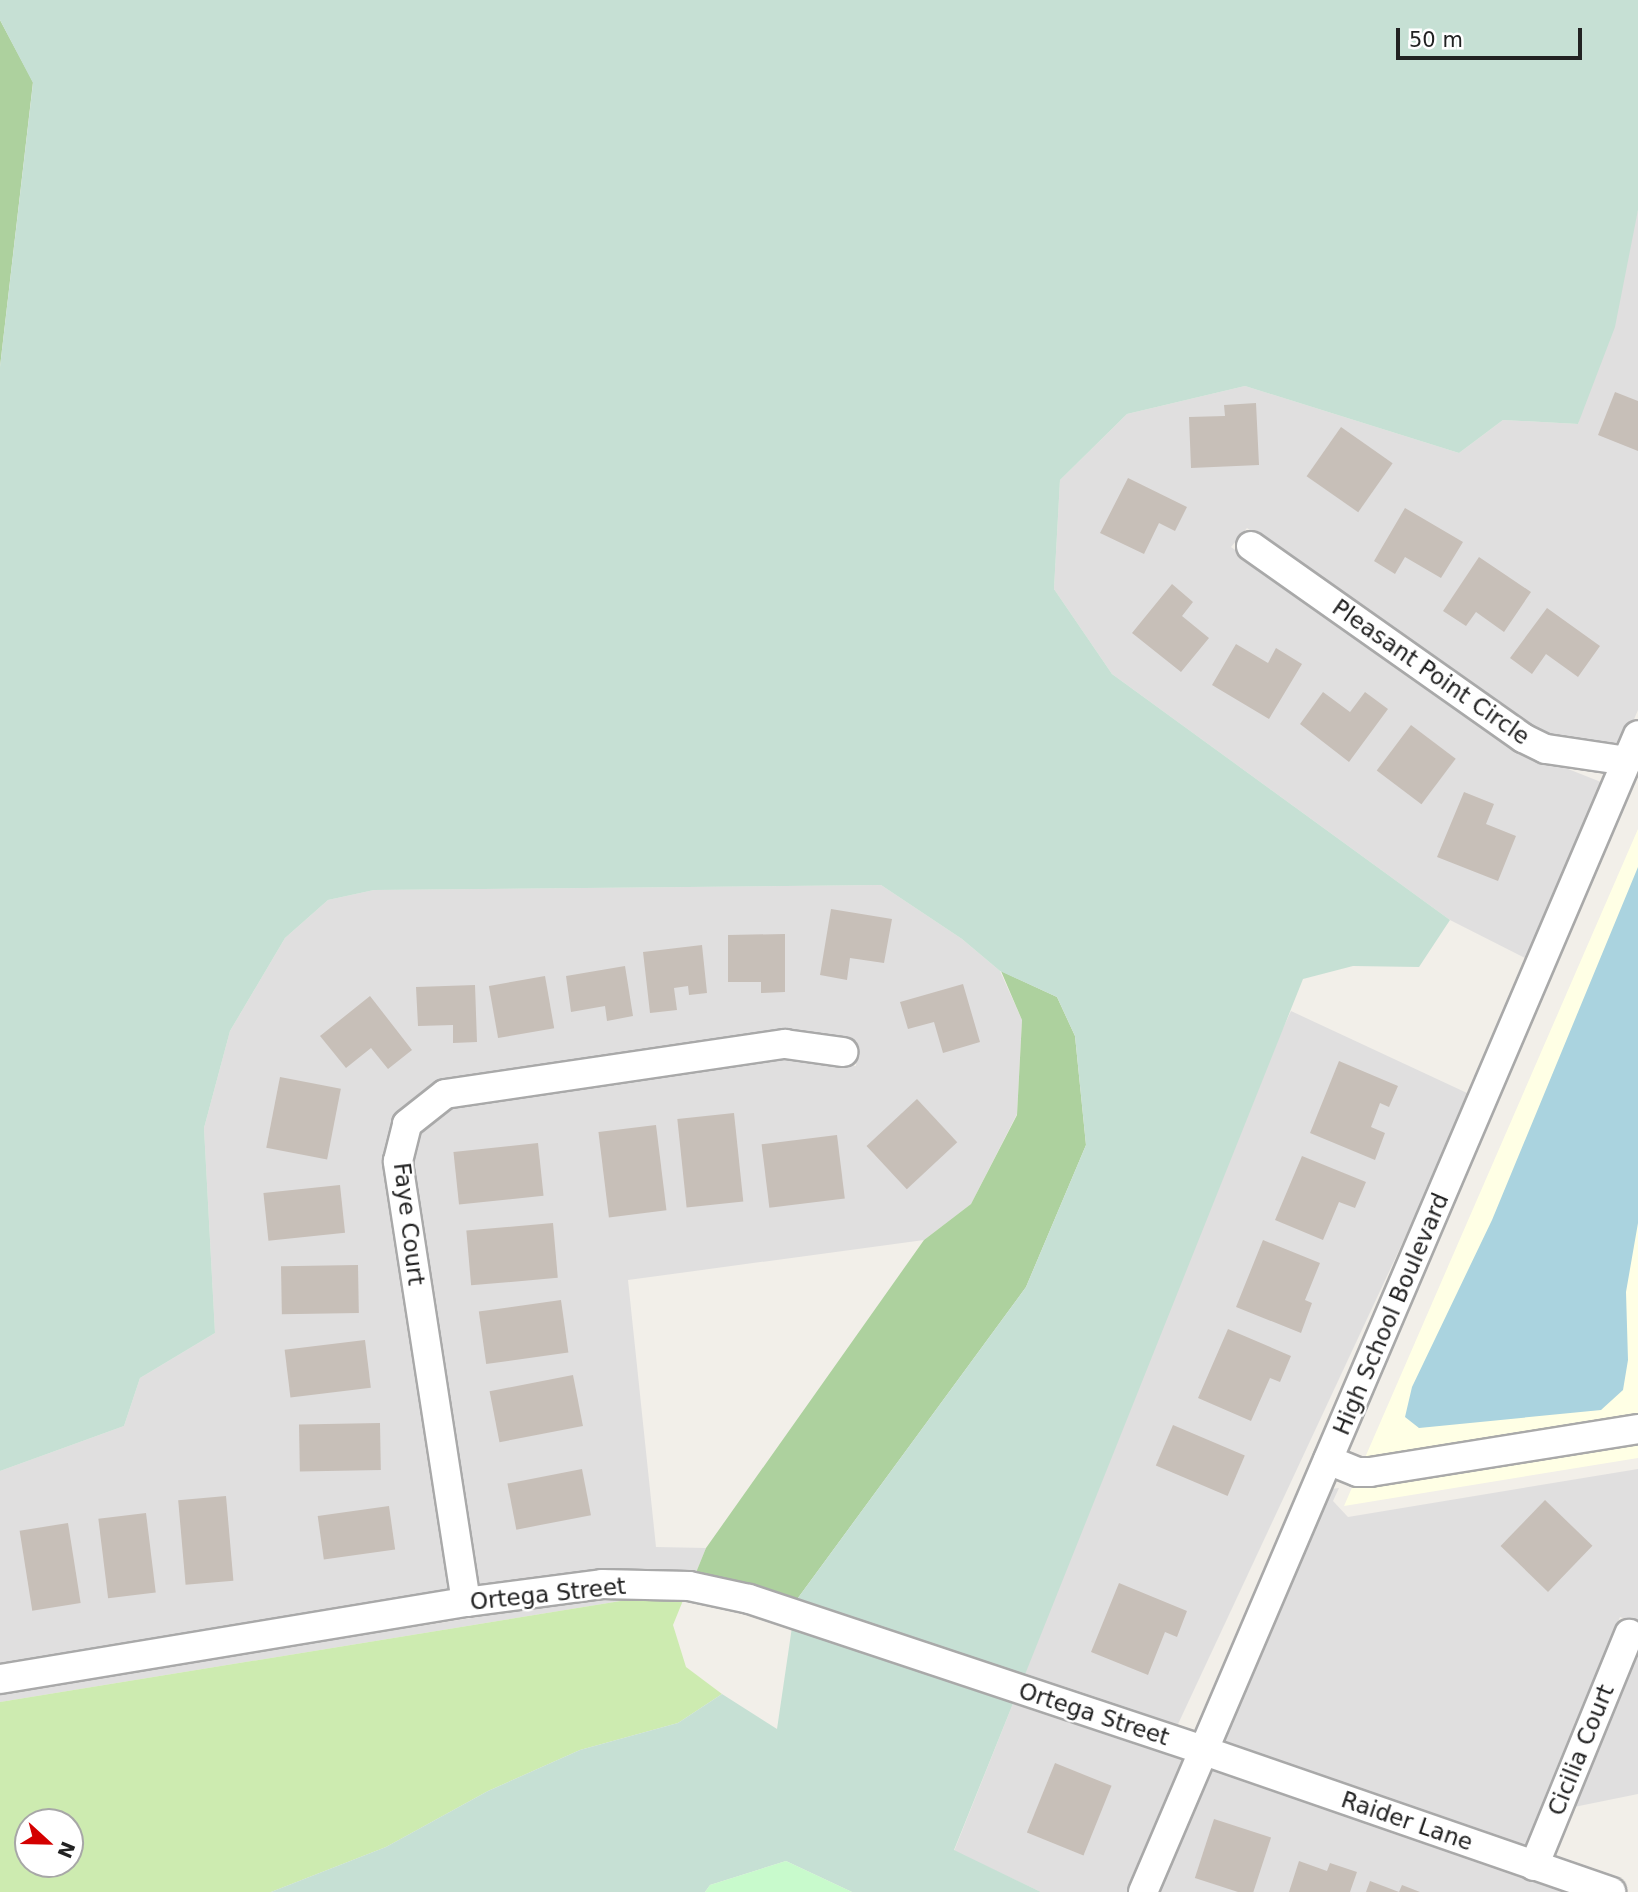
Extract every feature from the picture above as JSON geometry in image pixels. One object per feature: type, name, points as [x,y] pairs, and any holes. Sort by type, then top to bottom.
[{"type":"street","name":"Pleasant Point Circle","points":[[1251,546],[1523,738],[1546,749],[1627,761]]},
{"type":"street","name":"High School Boulevard","points":[[1143,1892],[1638,735]]},
{"type":"street","name":"Faye Court","points":[[466,1602],[398,1161],[407,1124],[444,1094],[785,1044],[843,1052]]},
{"type":"street","points":[[1328,1460],[1358,1472],[1370,1472],[1638,1429]]},
{"type":"street","name":"Ortega Street","points":[[0,1679],[466,1602],[602,1584],[689,1586],[749,1600],[1202,1750]]},
{"type":"street","name":"Cicilia Court","points":[[1534,1866],[1629,1634]]},
{"type":"street","name":"Raider Lane","points":[[1202,1750],[1611,1892]]},
{"type":"shaded area","points":[[0,0],[1638,0],[1638,210],[1615,327],[1578,424],[1503,420],[1459,453],[1245,386],[1127,414],[1060,480],[1054,589],[1112,674],[1450,920],[1419,967],[1353,966],[1303,979],[1024,1677],[795,1602],[1026,1287],[1086,1145],[1075,1036],[1057,997],[1000,971],[962,939],[881,885],[374,890],[328,900],[285,938],[230,1031],[204,1128],[215,1333],[140,1378],[124,1426],[0,1471],[0,367],[33,83],[0,20]]},
{"type":"shaded area","points":[[1638,210],[1638,710],[1616,761],[1530,727],[1247,528],[1231,547],[1515,748],[1606,784],[1529,960],[1450,920],[1112,674],[1054,589],[1060,480],[1127,414],[1245,386],[1459,453],[1503,420],[1578,424]]},
{"type":"shaded area","points":[[1638,829],[1638,1458],[1344,1506]]},
{"type":"shaded area","points":[[881,885],[962,939],[1000,971],[1022,1020],[1017,1114],[971,1204],[924,1240],[628,1280],[656,1547],[706,1548],[695,1575],[478,1588],[412,1163],[420,1131],[452,1106],[787,1057],[856,1066],[857,1041],[782,1032],[435,1085],[394,1119],[384,1162],[451,1592],[0,1665],[0,1471],[124,1426],[140,1378],[215,1333],[204,1128],[230,1031],[285,938],[328,900],[374,890]]},
{"type":"shaded area","points":[[1291,1011],[1471,1095],[1168,1746],[988,1662]]},
{"type":"shaded area","points":[[1638,1469],[1638,1624],[1620,1617],[1526,1847],[1221,1743],[1331,1489],[1339,1488],[1333,1501],[1348,1517]]},
{"type":"shaded area","points":[[605,1597],[639,1598],[0,1702],[0,1692]]},
{"type":"shaded area","points":[[792,1627],[1014,1701],[954,1850],[1041,1892],[852,1892],[786,1861],[710,1885],[705,1892],[271,1892],[386,1847],[488,1791],[580,1750],[678,1723],[722,1694],[777,1729]]},
{"type":"shaded area","points":[[1638,1649],[1638,1794],[1574,1807]]},
{"type":"shaded area","points":[[1014,1701],[1184,1757],[1127,1892],[1041,1892],[954,1851]]},
{"type":"shaded area","points":[[1211,1766],[1572,1892],[1159,1892]]},
{"type":"green space","points":[[0,20],[33,82],[0,367]]},
{"type":"green space","points":[[1001,971],[1057,997],[1075,1036],[1086,1145],[1026,1287],[795,1602],[695,1575],[706,1548],[924,1240],[971,1204],[1017,1115],[1022,1020]]},
{"type":"green space","points":[[639,1598],[684,1598],[673,1625],[686,1667],[722,1694],[678,1723],[580,1750],[488,1791],[386,1847],[271,1892],[0,1892],[0,1702]]},
{"type":"green space","points":[[786,1861],[852,1892],[705,1892],[710,1885]]},
{"type":"water","points":[[1638,867],[1638,1223],[1626,1292],[1628,1360],[1623,1390],[1601,1410],[1419,1428],[1405,1417],[1412,1387],[1492,1220]]},
{"type":"building","points":[[1615,392],[1638,401],[1638,451],[1598,435]]},
{"type":"building","points":[[1256,403],[1259,465],[1191,468],[1189,417],[1225,416],[1224,405]]},
{"type":"building","points":[[1341,427],[1393,463],[1358,512],[1307,476]]},
{"type":"building","points":[[1128,478],[1187,507],[1175,531],[1159,523],[1144,554],[1100,533]]},
{"type":"building","points":[[1405,508],[1463,542],[1441,578],[1405,557],[1395,574],[1374,561]]},
{"type":"building","points":[[1479,557],[1531,592],[1504,632],[1476,612],[1466,626],[1443,611]]},
{"type":"building","points":[[1172,584],[1193,602],[1182,616],[1209,638],[1181,672],[1132,633]]},
{"type":"building","points":[[1547,608],[1600,646],[1578,677],[1546,654],[1532,674],[1510,658]]},
{"type":"building","points":[[1236,644],[1268,663],[1276,648],[1302,664],[1269,719],[1212,685]]},
{"type":"building","points":[[1323,692],[1350,712],[1365,692],[1388,709],[1349,762],[1300,724]]},
{"type":"building","points":[[1411,725],[1456,759],[1421,804],[1377,771]]},
{"type":"building","points":[[1464,792],[1494,804],[1486,824],[1516,836],[1498,881],[1437,857]]},
{"type":"building","points":[[831,909],[892,919],[884,963],[850,958],[847,980],[820,975]]},
{"type":"building","points":[[785,934],[785,992],[761,993],[761,982],[728,982],[728,935]]},
{"type":"building","points":[[702,945],[707,993],[689,995],[688,986],[674,988],[677,1010],[650,1013],[643,952]]},
{"type":"building","points":[[625,966],[633,1016],[607,1021],[605,1006],[571,1012],[566,976]]},
{"type":"building","points":[[545,976],[554,1028],[498,1038],[489,986]]},
{"type":"building","points":[[963,984],[980,1042],[943,1053],[934,1022],[908,1029],[900,1002]]},
{"type":"building","points":[[475,985],[477,1042],[453,1043],[453,1025],[418,1026],[416,987]]},
{"type":"building","points":[[370,996],[412,1050],[388,1069],[371,1048],[346,1068],[320,1036]]},
{"type":"building","points":[[1339,1061],[1398,1086],[1389,1107],[1380,1103],[1371,1127],[1385,1133],[1375,1160],[1310,1133]]},
{"type":"building","points":[[280,1077],[341,1089],[327,1160],[266,1148]]},
{"type":"building","points":[[917,1099],[957,1142],[907,1189],[867,1146]]},
{"type":"building","points":[[734,1113],[743,1202],[687,1207],[677,1119]]},
{"type":"building","points":[[656,1125],[666,1210],[609,1217],[598,1132]]},
{"type":"building","points":[[837,1135],[845,1199],[769,1208],[762,1144]]},
{"type":"building","points":[[538,1143],[544,1196],[459,1205],[453,1152]]},
{"type":"building","points":[[1302,1156],[1366,1182],[1355,1208],[1339,1202],[1323,1240],[1275,1220]]},
{"type":"building","points":[[340,1185],[345,1233],[268,1241],[263,1193]]},
{"type":"building","points":[[553,1223],[558,1278],[471,1285],[466,1231]]},
{"type":"building","points":[[1263,1240],[1320,1263],[1305,1300],[1312,1303],[1301,1333],[1236,1307]]},
{"type":"building","points":[[358,1265],[359,1313],[282,1314],[281,1266]]},
{"type":"building","points":[[561,1300],[568,1352],[486,1364],[479,1312]]},
{"type":"building","points":[[1228,1329],[1291,1356],[1280,1382],[1270,1378],[1251,1421],[1198,1398]]},
{"type":"building","points":[[365,1340],[371,1388],[290,1398],[285,1350]]},
{"type":"building","points":[[573,1375],[583,1426],[499,1442],[490,1391]]},
{"type":"building","points":[[380,1423],[381,1470],[300,1471],[299,1424]]},
{"type":"building","points":[[1173,1425],[1245,1455],[1228,1496],[1156,1466]]},
{"type":"building","points":[[582,1469],[591,1515],[516,1530],[507,1484]]},
{"type":"building","points":[[226,1496],[233,1581],[186,1585],[178,1500]]},
{"type":"building","points":[[1545,1500],[1592,1546],[1548,1592],[1501,1546]]},
{"type":"building","points":[[389,1506],[395,1550],[324,1560],[318,1516]]},
{"type":"building","points":[[146,1513],[156,1592],[108,1598],[98,1519]]},
{"type":"building","points":[[68,1523],[81,1603],[32,1611],[20,1531]]},
{"type":"building","points":[[1119,1583],[1187,1611],[1177,1637],[1165,1632],[1148,1675],[1091,1652]]},
{"type":"building","points":[[1055,1763],[1112,1786],[1083,1855],[1027,1833]]},
{"type":"building","points":[[1214,1819],[1271,1838],[1253,1892],[1238,1892],[1195,1878]]},
{"type":"building","points":[[1299,1861],[1327,1871],[1330,1863],[1357,1872],[1350,1892],[1289,1892]]},
{"type":"building","points":[[1370,1881],[1399,1892],[1366,1892]]},
{"type":"building","points":[[1402,1885],[1420,1892],[1399,1892]]}]
